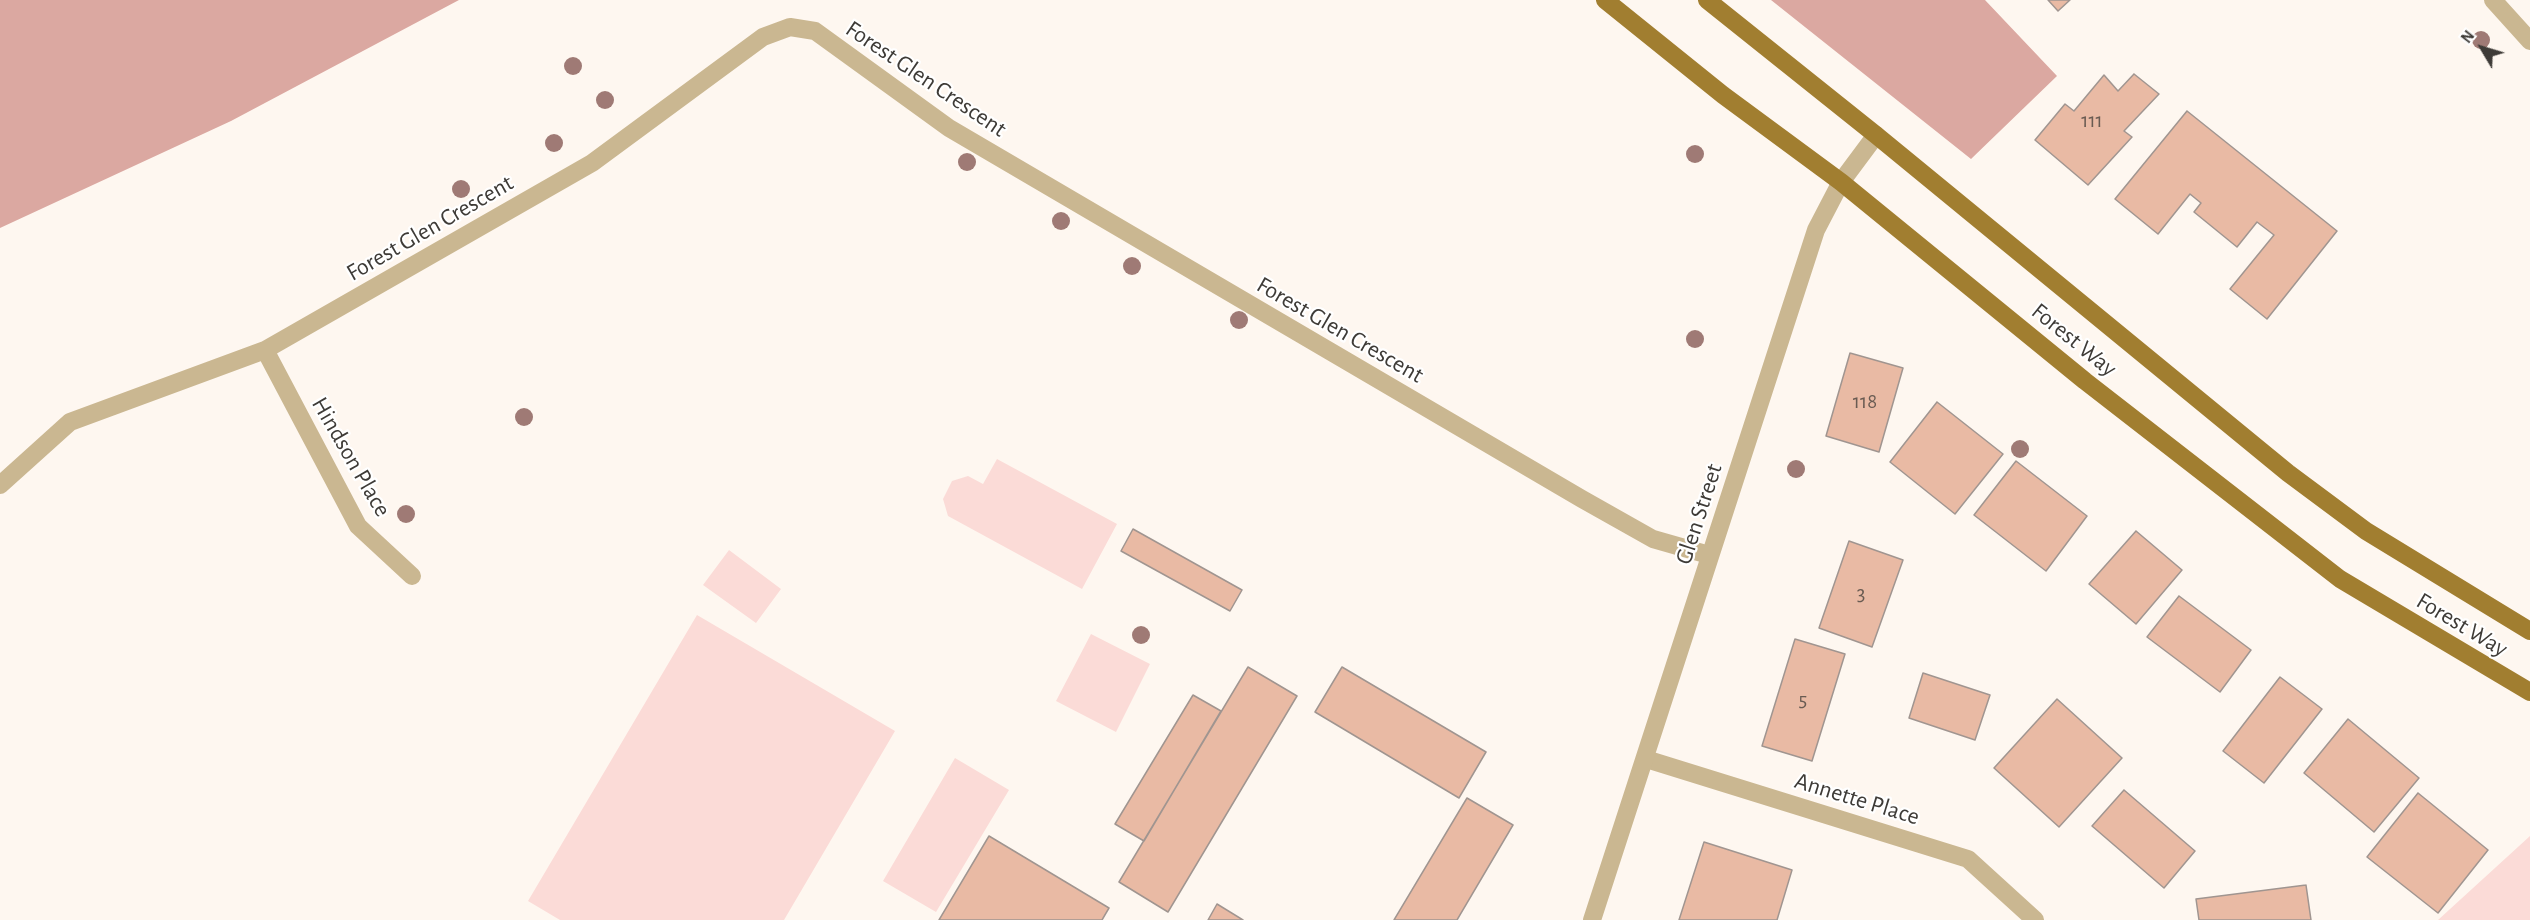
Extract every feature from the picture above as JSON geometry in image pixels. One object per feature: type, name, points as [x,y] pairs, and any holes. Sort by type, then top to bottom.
[{"type":"main road","name":"Forest Way","points":[[1605,0],[1723,95],[1841,182],[2085,381],[2340,579],[2530,692]]},
{"type":"main road","name":"Forest Way","points":[[1707,0],[1876,135],[2288,473],[2366,531],[2530,631]]},
{"type":"street","points":[[2493,0],[2530,41]]},
{"type":"street","name":"Forest Glen Crescent","points":[[0,485],[70,422],[265,350],[592,163],[763,37],[790,27],[815,31],[950,128],[1582,499],[1653,539],[1709,555]]},
{"type":"street","name":"Glen Street","points":[[1592,920],[1816,230],[1841,182],[1876,135]]},
{"type":"street","name":"Hindson Place","points":[[265,350],[358,526],[412,576]]},
{"type":"street","name":"Annette Place","points":[[1646,759],[1968,858],[2035,920]]},
{"type":"shaded area","points":[[0,0],[459,0],[231,121],[0,228]]},
{"type":"shaded area","points":[[1771,0],[1985,0],[2057,76],[1971,159]]},
{"type":"shaded area","points":[[997,459],[1117,524],[1082,589],[948,516],[943,499],[952,481],[968,476],[983,484]]},
{"type":"shaded area","points":[[729,550],[781,589],[756,623],[703,585]]},
{"type":"shaded area","points":[[697,615],[895,731],[784,920],[560,920],[528,901]]},
{"type":"shaded area","points":[[1091,634],[1150,664],[1116,732],[1056,701]]},
{"type":"shaded area","points":[[955,758],[1009,790],[936,912],[883,881]]},
{"type":"shaded area","points":[[2530,836],[2530,920],[2438,920]]},
{"type":"building","points":[[2048,0],[2070,0],[2058,11]]},
{"type":"building","points":[[2134,74],[2159,94],[2124,131],[2132,137],[2088,185],[2035,140],[2065,104],[2074,111],[2104,75],[2118,91]]},
{"type":"building","points":[[2187,111],[2337,231],[2267,319],[2230,289],[2274,235],[2257,222],[2237,247],[2194,212],[2201,203],[2190,194],[2158,234],[2115,199]]},
{"type":"building","points":[[1850,353],[1903,368],[1879,452],[1826,436]]},
{"type":"building","points":[[1937,402],[2003,454],[1955,514],[1890,462]]},
{"type":"building","points":[[2016,461],[2087,516],[2046,571],[1974,515]]},
{"type":"building","points":[[1133,529],[1242,590],[1230,611],[1121,551]]},
{"type":"building","points":[[2136,531],[2182,570],[2136,624],[2089,584]]},
{"type":"building","points":[[1849,541],[1903,560],[1872,647],[1819,628]]},
{"type":"building","points":[[2179,596],[2251,650],[2220,692],[2147,637]]},
{"type":"building","points":[[1795,639],[1845,654],[1812,761],[1762,746]]},
{"type":"building","points":[[1248,667],[1297,696],[1168,912],[1119,882]]},
{"type":"building","points":[[1342,667],[1486,752],[1459,798],[1315,712]]},
{"type":"building","points":[[1923,673],[1990,695],[1975,740],[1909,718]]},
{"type":"building","points":[[2280,677],[2322,709],[2264,783],[2223,751]]},
{"type":"building","points":[[1193,695],[1221,711],[1144,841],[1115,824]]},
{"type":"building","points":[[2057,699],[2122,758],[2059,827],[1994,768]]},
{"type":"building","points":[[2348,719],[2419,778],[2374,832],[2304,773]]},
{"type":"building","points":[[2124,790],[2195,851],[2164,888],[2092,826]]},
{"type":"building","points":[[2418,793],[2488,850],[2438,913],[2367,857]]},
{"type":"building","points":[[1467,798],[1513,825],[1457,920],[1394,920]]},
{"type":"building","points":[[989,836],[1109,908],[1102,920],[939,920]]},
{"type":"building","points":[[1704,842],[1792,870],[1777,920],[1679,920]]},
{"type":"building","points":[[2306,885],[2311,920],[2199,920],[2196,899]]},
{"type":"building","points":[[1217,904],[1243,920],[1208,920]]}]
